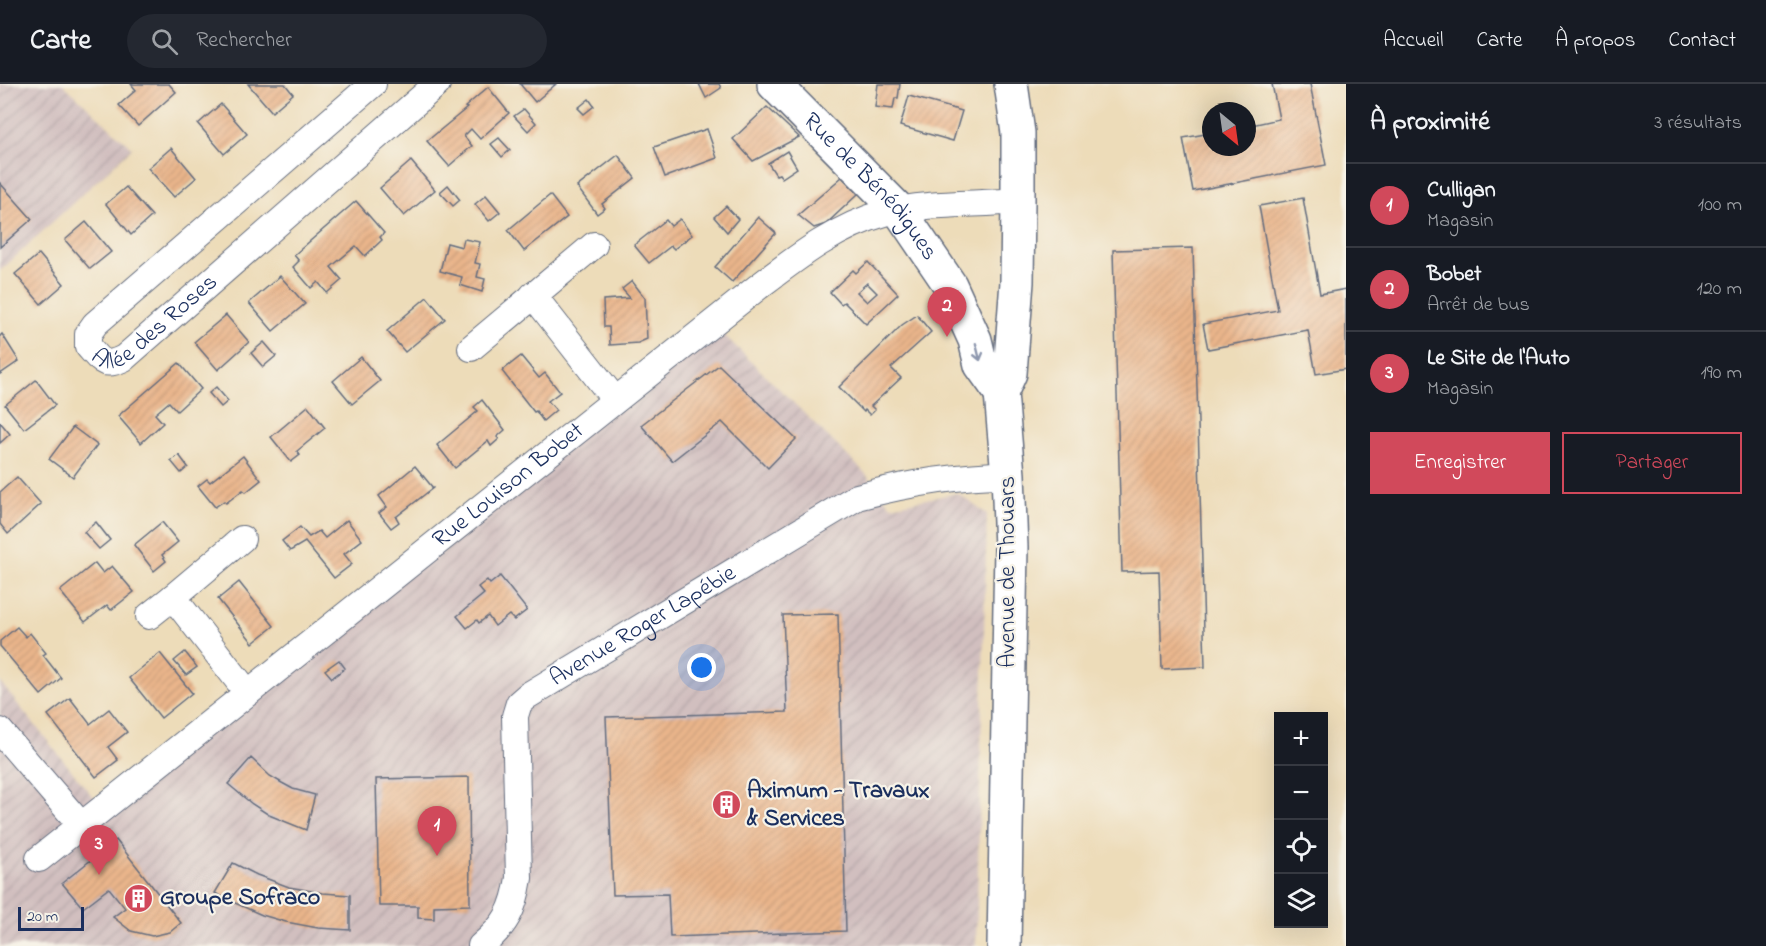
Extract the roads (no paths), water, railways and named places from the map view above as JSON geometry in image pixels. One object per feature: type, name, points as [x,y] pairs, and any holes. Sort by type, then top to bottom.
[{"type":"street","name":"Allée des Roses","points":[[373,84],[95,324],[88,334],[88,346],[101,361],[113,364],[124,358],[437,84]]},
{"type":"street","name":"Rue de Bénédigues","points":[[774,84],[899,210],[950,285],[975,340],[981,365],[1001,393]]},
{"type":"street","name":"Avenue de Thouars","points":[[1004,946],[1011,547],[1001,393],[1010,373],[1017,282],[1018,201],[1018,133],[1011,84]]},
{"type":"street","name":"Rue Louison Bobet","points":[[39,859],[802,254],[839,232],[899,210],[1018,201]]},
{"type":"street","points":[[471,348],[594,245]]},
{"type":"street","points":[[533,296],[615,400]]},
{"type":"street","name":"Avenue Roger Lapébie","points":[[481,946],[504,924],[511,912],[519,878],[516,716],[519,703],[527,696],[857,497],[894,488],[991,475],[1008,475]]},
{"type":"street","points":[[149,616],[242,539]]},
{"type":"street","points":[[173,597],[247,692]]},
{"type":"street","points":[[0,731],[81,825]]},
{"type":"place","name":"Bobet","points":[[947,337]]},
{"type":"place","name":"Aximum - Travaux & Services","points":[[726,805]]},
{"type":"place","name":"Culligan","points":[[437,856]]},
{"type":"place","name":"Le Site de l'Auto","points":[[99,875]]},
{"type":"place","name":"Groupe Sofraco","points":[[139,898]]}]
